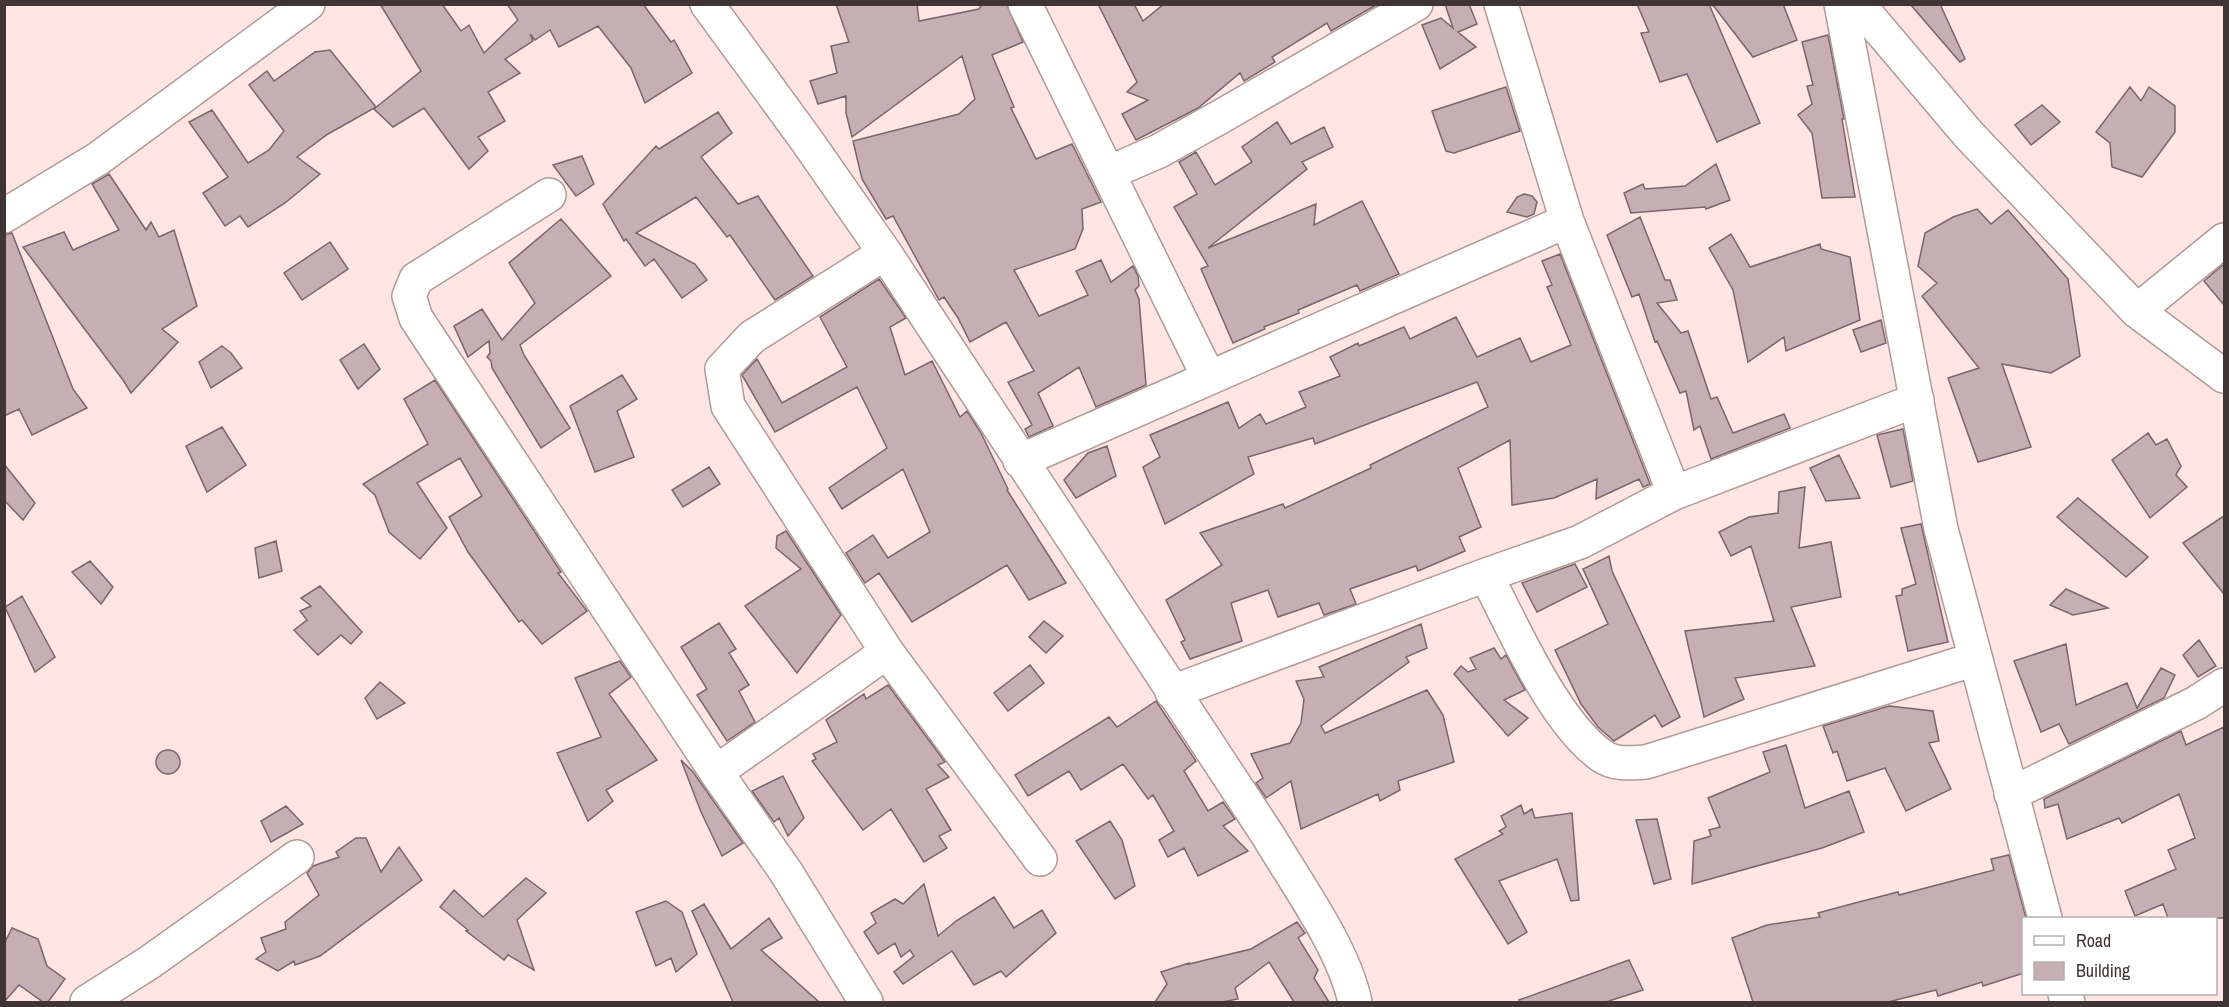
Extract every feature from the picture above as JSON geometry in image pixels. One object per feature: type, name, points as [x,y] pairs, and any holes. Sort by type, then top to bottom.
[{"type":"street","points":[[4,216],[99,158],[308,4]]},
{"type":"street","points":[[707,4],[885,253],[1269,837],[1350,978],[1355,1002]]},
{"type":"street","points":[[1025,4],[1209,378]]},
{"type":"street","points":[[1108,173],[1159,151],[1416,4]]},
{"type":"street","points":[[1501,4],[1568,221],[1674,494]]},
{"type":"street","points":[[1841,4],[1941,529],[2045,917]]},
{"type":"street","points":[[1858,4],[1969,135],[2138,311],[2224,376]]},
{"type":"street","points":[[549,195],[416,279],[409,296],[416,318],[716,772],[786,872],[866,1002]]},
{"type":"street","points":[[1020,461],[1568,221]]},
{"type":"street","points":[[2138,311],[2224,240]]},
{"type":"street","points":[[885,253],[752,336],[722,369],[728,406],[887,652],[1040,859]]},
{"type":"street","points":[[1172,692],[1486,574],[1580,542],[1674,494],[1917,400]]},
{"type":"street","points":[[1486,574],[1536,671],[1564,716],[1602,757],[1621,763],[1646,762],[1975,658]]},
{"type":"street","points":[[716,772],[887,652]]},
{"type":"street","points":[[2011,794],[2196,703],[2224,685]]},
{"type":"street","points":[[87,1002],[150,962],[297,857]]},
{"type":"building","points":[[380,4],[442,4],[461,31],[469,25],[484,53],[518,20],[507,4],[643,4],[671,42],[674,40],[692,73],[645,103],[631,68],[598,26],[559,47],[550,30],[535,40],[530,34],[533,41],[505,59],[520,73],[488,92],[505,121],[478,137],[488,151],[469,169],[424,108],[393,127],[374,109],[421,71]]},
{"type":"building","points":[[836,4],[917,4],[919,21],[979,9],[982,4],[1007,5],[1023,42],[992,55],[1014,107],[1011,108],[1036,159],[1072,144],[1101,202],[1082,209],[1083,229],[1075,249],[1014,270],[1039,316],[1088,295],[1076,271],[1101,260],[1111,282],[1133,266],[1138,276],[1139,286],[1135,290],[1139,299],[1146,385],[1096,407],[1079,367],[1038,393],[1053,426],[1029,437],[1025,429],[1032,425],[1008,382],[1034,371],[1006,322],[970,342],[944,297],[939,300],[893,216],[886,219],[862,179],[853,141],[959,114],[975,99],[962,56],[852,137],[846,113],[846,96],[818,104],[810,81],[837,73],[831,46],[849,42]]},
{"type":"building","points":[[1098,4],[1134,4],[1143,21],[1164,4],[1378,4],[1331,31],[1327,23],[1272,57],[1275,62],[1244,81],[1240,73],[1198,108],[1136,140],[1122,114],[1148,100],[1127,92],[1137,82]]},
{"type":"building","points":[[1445,4],[1469,4],[1477,24],[1458,32],[1476,47],[1440,69],[1422,25],[1441,18],[1453,28]]},
{"type":"building","points":[[1637,4],[1709,4],[1760,123],[1717,142],[1687,74],[1660,82],[1641,33],[1649,32]]},
{"type":"building","points":[[1712,4],[1783,4],[1797,40],[1753,57]]},
{"type":"building","points":[[1910,4],[1940,4],[1965,59],[1960,62]]},
{"type":"building","points":[[1828,35],[1844,119],[1842,119],[1855,197],[1822,198],[1812,133],[1798,115],[1812,104],[1807,86],[1813,85],[1802,42]]},
{"type":"building","points":[[330,50],[376,107],[328,134],[297,157],[320,174],[285,203],[248,227],[240,216],[225,226],[203,193],[228,177],[189,122],[212,110],[248,163],[269,150],[284,131],[249,85],[267,71],[274,81],[315,52]]},
{"type":"building","points":[[1506,87],[1520,131],[1454,153],[1446,151],[1432,111]]},
{"type":"building","points":[[2130,87],[2141,101],[2149,87],[2175,106],[2175,132],[2142,177],[2112,167],[2110,143],[2096,132]]},
{"type":"building","points":[[2042,105],[2060,122],[2031,145],[2015,125]]},
{"type":"building","points":[[718,112],[732,133],[701,157],[738,204],[758,196],[813,276],[775,300],[730,235],[727,237],[696,197],[636,233],[695,264],[707,280],[682,298],[654,259],[645,266],[626,239],[624,241],[603,204],[656,146],[659,149]]},
{"type":"building","points":[[1277,122],[1291,144],[1324,127],[1333,147],[1302,162],[1307,169],[1208,248],[1316,204],[1314,225],[1362,201],[1399,274],[1360,291],[1357,285],[1298,310],[1299,313],[1233,343],[1201,269],[1208,266],[1174,207],[1197,194],[1179,162],[1196,152],[1215,185],[1252,162],[1242,147]]},
{"type":"building","points":[[582,156],[594,184],[576,196],[553,165]]},
{"type":"building","points":[[1716,164],[1730,200],[1706,209],[1705,207],[1631,213],[1624,193],[1643,184],[1645,189],[1685,186]]},
{"type":"building","points":[[109,174],[146,230],[151,222],[159,237],[174,230],[197,306],[162,329],[178,342],[131,393],[23,247],[64,232],[73,250],[119,230],[92,184]]},
{"type":"building","points":[[1524,194],[1532,196],[1537,202],[1534,214],[1527,217],[1507,212],[1517,197]]},
{"type":"building","points":[[1977,209],[1991,224],[2008,210],[2068,279],[2080,356],[2051,373],[2002,364],[2031,447],[1978,462],[1948,378],[1979,368],[1922,296],[1937,283],[1918,266],[1925,233],[1953,217]]},
{"type":"building","points":[[1640,217],[1665,280],[1670,280],[1677,300],[1657,303],[1681,333],[1688,331],[1711,399],[1717,397],[1733,433],[1784,414],[1790,428],[1711,459],[1700,426],[1694,430],[1686,391],[1680,393],[1657,341],[1655,342],[1639,294],[1632,297],[1607,235]]},
{"type":"building","points":[[561,219],[611,276],[520,345],[570,428],[541,448],[492,368],[491,361],[487,357],[490,353],[489,341],[468,357],[454,326],[482,309],[502,340],[535,303],[509,263]]},
{"type":"building","points":[[12,233],[73,389],[87,408],[32,435],[19,409],[4,416],[4,235]]},
{"type":"building","points":[[1731,234],[1750,267],[1820,244],[1821,249],[1850,257],[1860,320],[1786,351],[1784,337],[1748,362],[1733,290],[1709,248]]},
{"type":"building","points":[[330,242],[348,269],[302,300],[284,273]]},
{"type":"building","points":[[1560,254],[1650,484],[1643,487],[1639,479],[1596,499],[1597,479],[1554,498],[1512,505],[1510,440],[1458,468],[1481,527],[1459,537],[1465,551],[1418,571],[1416,566],[1350,589],[1356,604],[1324,615],[1319,603],[1278,617],[1268,590],[1231,603],[1242,641],[1190,659],[1181,642],[1185,640],[1166,600],[1222,565],[1200,533],[1283,504],[1285,508],[1371,468],[1370,465],[1488,407],[1477,382],[1315,444],[1313,438],[1248,457],[1254,474],[1165,524],[1143,467],[1160,457],[1150,435],[1228,402],[1239,428],[1260,414],[1266,424],[1306,407],[1299,392],[1340,376],[1330,357],[1358,343],[1359,346],[1404,327],[1410,339],[1456,317],[1477,357],[1520,338],[1531,362],[1571,345],[1547,287],[1552,285],[1542,261]]},
{"type":"building","points":[[2224,264],[2224,305],[2204,281]]},
{"type":"building","points":[[879,279],[906,318],[890,327],[905,375],[932,361],[960,417],[967,411],[981,433],[1007,490],[1066,583],[1029,600],[1007,565],[912,622],[879,573],[865,583],[846,553],[873,535],[888,558],[930,532],[903,469],[842,509],[829,488],[887,448],[857,387],[775,432],[742,375],[757,359],[782,403],[847,367],[820,317]]},
{"type":"building","points":[[1881,320],[1886,343],[1861,352],[1853,330]]},
{"type":"building","points":[[364,344],[380,369],[358,389],[340,360]]},
{"type":"building","points":[[222,346],[231,353],[242,368],[211,388],[199,362]]},
{"type":"building","points":[[622,375],[637,399],[617,411],[634,457],[595,472],[570,406]]},
{"type":"building","points":[[435,380],[561,572],[558,573],[587,611],[542,644],[522,620],[519,622],[468,552],[449,517],[482,496],[460,458],[417,483],[447,528],[420,559],[389,532],[375,495],[363,484],[428,444],[404,399]]},
{"type":"building","points":[[222,427],[246,465],[207,492],[186,446]]},
{"type":"building","points":[[1903,429],[1913,481],[1891,487],[1877,435]]},
{"type":"building","points":[[2148,433],[2156,445],[2167,439],[2181,466],[2176,475],[2187,487],[2150,518],[2112,460]]},
{"type":"building","points":[[1107,446],[1116,476],[1076,498],[1064,480],[1088,453]]},
{"type":"building","points":[[1839,455],[1860,498],[1826,501],[1810,468]]},
{"type":"building","points":[[4,464],[35,503],[23,520],[4,500]]},
{"type":"building","points":[[709,467],[720,484],[683,507],[672,490]]},
{"type":"building","points":[[1805,487],[1799,548],[1831,542],[1841,597],[1791,607],[1815,666],[1735,678],[1744,699],[1704,717],[1685,631],[1774,621],[1751,546],[1731,556],[1719,532],[1749,517],[1778,513],[1779,492]]},
{"type":"building","points":[[2078,498],[2148,557],[2126,577],[2057,517]]},
{"type":"building","points":[[2224,516],[2224,594],[2183,543]]},
{"type":"building","points":[[1921,524],[1948,642],[1908,651],[1896,596],[1902,595],[1902,589],[1916,584],[1901,528]]},
{"type":"building","points":[[786,531],[841,615],[797,673],[745,606],[801,569],[776,548],[777,536]]},
{"type":"building","points":[[276,541],[282,571],[259,578],[255,548]]},
{"type":"building","points":[[1609,556],[1612,571],[1680,717],[1662,727],[1655,715],[1614,741],[1598,727],[1581,704],[1555,650],[1608,624],[1583,569]]},
{"type":"building","points":[[90,561],[113,587],[101,604],[72,572]]},
{"type":"building","points":[[1575,564],[1587,587],[1537,612],[1522,583]]},
{"type":"building","points":[[320,586],[362,632],[351,644],[341,635],[318,655],[294,630],[307,620],[300,611],[311,606],[301,598]]},
{"type":"building","points":[[2066,589],[2108,608],[2073,615],[2050,605]]},
{"type":"building","points":[[22,596],[55,657],[35,672],[5,607]]},
{"type":"building","points":[[1044,621],[1063,636],[1046,653],[1029,637]]},
{"type":"building","points":[[719,623],[736,649],[729,653],[749,685],[739,691],[755,722],[727,741],[697,695],[707,689],[681,647]]},
{"type":"building","points":[[1421,624],[1427,648],[1406,657],[1409,662],[1321,726],[1325,733],[1427,690],[1443,715],[1454,762],[1398,781],[1400,790],[1380,801],[1378,794],[1301,829],[1291,781],[1266,798],[1256,783],[1263,778],[1251,754],[1290,743],[1301,723],[1304,699],[1296,681],[1324,677],[1319,667]]},
{"type":"building","points":[[2199,640],[2216,666],[2198,677],[2183,655]]},
{"type":"building","points":[[2066,644],[2076,705],[2127,683],[2137,708],[2161,668],[2175,675],[2164,698],[2069,744],[2059,724],[2041,732],[2014,661]]},
{"type":"building","points":[[1494,648],[1501,659],[1506,655],[1525,690],[1504,700],[1528,718],[1508,736],[1454,674],[1461,666],[1468,672],[1476,669],[1470,658]]},
{"type":"building","points":[[620,661],[631,677],[609,694],[657,760],[606,790],[613,801],[588,821],[557,753],[601,737],[575,678]]},
{"type":"building","points":[[1030,665],[1044,683],[1008,711],[994,693]]},
{"type":"building","points":[[380,682],[405,703],[377,719],[365,698]]},
{"type":"building","points":[[888,685],[945,762],[938,765],[949,777],[926,789],[951,830],[939,836],[947,848],[924,862],[891,809],[863,830],[812,761],[816,759],[813,754],[837,742],[826,720],[864,694],[866,699]]},
{"type":"building","points":[[1156,701],[1196,761],[1184,771],[1208,811],[1223,802],[1235,819],[1223,826],[1248,851],[1198,876],[1184,848],[1168,857],[1159,840],[1174,831],[1153,795],[1148,799],[1123,764],[1081,790],[1069,771],[1028,796],[1015,775],[1109,717],[1117,727]]},
{"type":"building","points":[[1889,706],[1933,711],[1939,741],[1929,743],[1951,789],[1906,811],[1885,768],[1847,781],[1837,751],[1833,753],[1823,726]]},
{"type":"building","points":[[2224,727],[2224,918],[2168,917],[2163,904],[2135,916],[2125,891],[2176,869],[2168,850],[2195,838],[2179,794],[2122,823],[2119,818],[2067,839],[2058,804],[2045,808],[2044,799],[2181,731],[2186,745]]},
{"type":"building","points":[[1786,745],[1805,808],[1849,791],[1864,832],[1822,848],[1692,884],[1694,841],[1711,836],[1709,830],[1720,827],[1708,798],[1770,772],[1763,752]]},
{"type":"building","points":[[163,750],[173,750],[180,757],[180,767],[173,774],[163,774],[156,767],[156,757]]},
{"type":"building","points":[[681,760],[693,772],[743,843],[722,856],[701,812]]},
{"type":"building","points":[[783,776],[804,818],[788,836],[779,818],[774,822],[752,791]]},
{"type":"building","points":[[1521,805],[1524,814],[1532,809],[1535,818],[1572,813],[1579,900],[1571,901],[1557,859],[1499,881],[1527,932],[1508,944],[1455,859],[1503,834],[1499,831],[1506,827],[1501,816]]},
{"type":"building","points":[[286,806],[303,824],[271,842],[261,821]]},
{"type":"building","points":[[1657,819],[1671,879],[1654,884],[1636,820]]},
{"type":"building","points":[[1110,821],[1122,840],[1135,886],[1115,899],[1076,841]]},
{"type":"building","points":[[356,838],[366,838],[381,872],[399,847],[422,880],[320,956],[295,965],[294,961],[278,971],[256,959],[266,952],[261,938],[286,929],[285,922],[319,895],[307,873],[313,866],[339,857],[336,852]]},
{"type":"building","points":[[2009,855],[2026,917],[2022,917],[2022,974],[1983,986],[1982,982],[1938,996],[1936,990],[1888,1002],[1753,1002],[1732,938],[1767,925],[1820,917],[1818,913],[1994,870],[1991,859]]},
{"type":"building","points":[[526,878],[546,893],[517,920],[534,970],[508,955],[504,960],[466,931],[468,930],[440,907],[454,890],[483,917]]},
{"type":"building","points":[[924,884],[938,936],[956,921],[994,897],[1014,928],[1042,910],[1056,933],[1006,977],[1001,971],[974,985],[952,951],[903,984],[894,972],[914,956],[910,950],[901,957],[895,943],[878,954],[864,932],[876,923],[871,913],[895,899],[903,904]]},
{"type":"building","points":[[666,901],[682,912],[697,954],[676,972],[671,958],[656,966],[636,912]]},
{"type":"building","points":[[704,904],[731,949],[769,918],[782,938],[761,950],[819,1002],[733,1002],[692,911]]},
{"type":"building","points":[[1297,922],[1305,933],[1298,938],[1318,970],[1314,978],[1329,1002],[1294,1002],[1269,962],[1235,988],[1238,999],[1222,1002],[1155,1002],[1167,984],[1161,972],[1251,949]]},
{"type":"building","points":[[12,928],[38,939],[47,966],[65,979],[48,1002],[43,1002],[19,985],[4,1002],[4,944]]},
{"type":"building","points":[[1629,960],[1643,990],[1606,1002],[1520,1002],[1519,1000]]}]
